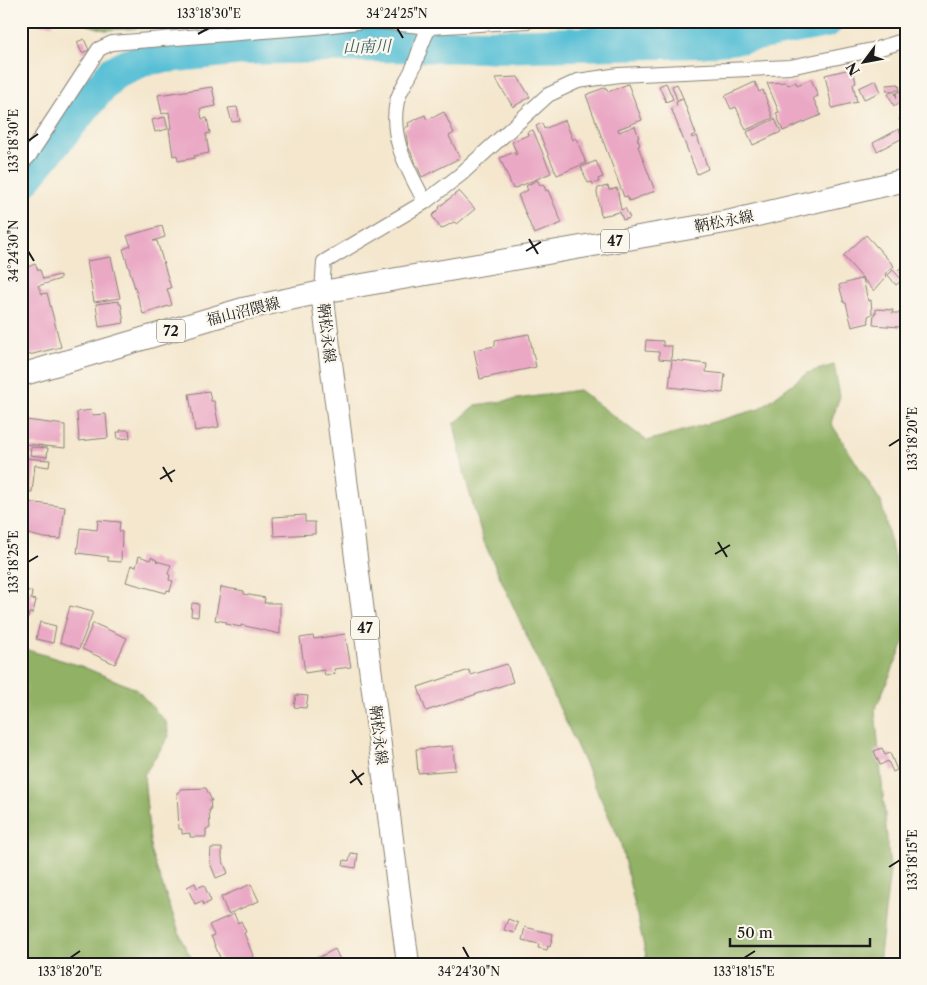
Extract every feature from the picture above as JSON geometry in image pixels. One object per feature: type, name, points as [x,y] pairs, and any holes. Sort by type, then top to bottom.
[{"type":"main road","name":"鞆松永線","points":[[408,964],[322,292],[731,221],[906,180]]},
{"type":"main road","name":"福山沼隈線","points":[[21,375],[242,309],[322,292]]},
{"type":"street","points":[[21,164],[29,156],[99,49],[112,43],[316,27],[365,21]]},
{"type":"street","points":[[372,21],[427,32],[528,21]]},
{"type":"street","points":[[425,202],[405,162],[395,132],[397,100],[414,68],[427,32]]},
{"type":"street","points":[[322,292],[324,262],[425,202],[460,174],[548,95],[578,81],[619,75],[790,68],[877,49],[906,40]]},
{"type":"green space","points":[[75,21],[219,21],[204,26],[105,30]]},
{"type":"green space","points":[[834,365],[840,396],[831,423],[881,502],[906,607],[906,638],[875,710],[890,869],[879,964],[648,964],[620,841],[484,542],[466,481],[454,424],[476,405],[579,390],[647,441],[759,409],[807,373]]},
{"type":"green space","points":[[21,648],[81,666],[136,689],[166,722],[169,736],[144,775],[151,853],[183,943],[195,964],[21,964]]},
{"type":"building","points":[[35,21],[53,21],[53,25],[34,24]]},
{"type":"building","points":[[84,39],[89,50],[82,53],[77,42]]},
{"type":"building","points":[[850,69],[851,75],[854,74],[856,83],[853,84],[857,102],[832,108],[825,75]]},
{"type":"building","points":[[518,77],[530,97],[513,107],[495,78]]},
{"type":"building","points":[[811,79],[818,96],[813,98],[821,115],[783,131],[776,113],[779,112],[767,83],[786,82],[788,85],[796,82],[797,85]]},
{"type":"building","points":[[876,80],[881,92],[864,99],[859,88]]},
{"type":"building","points":[[755,82],[759,92],[763,90],[773,118],[746,130],[736,107],[731,109],[725,96]]},
{"type":"building","points":[[666,83],[673,99],[666,102],[659,86]]},
{"type":"building","points":[[628,84],[642,120],[618,129],[619,132],[635,126],[639,138],[637,138],[640,145],[638,146],[655,191],[629,201],[627,196],[624,197],[586,95],[606,87],[608,92]]},
{"type":"building","points":[[677,84],[683,98],[677,100],[672,86]]},
{"type":"building","points":[[899,84],[900,90],[887,91],[886,85]]},
{"type":"building","points":[[212,87],[216,106],[200,109],[202,119],[207,118],[210,133],[206,134],[209,153],[178,161],[177,155],[173,156],[169,129],[171,128],[169,112],[162,114],[158,95]]},
{"type":"building","points":[[906,89],[906,108],[902,110],[899,103],[894,106],[888,94],[894,91],[897,98],[896,93]]},
{"type":"building","points":[[683,99],[696,134],[691,136],[692,138],[697,136],[708,169],[697,174],[671,108],[677,106],[676,102]]},
{"type":"building","points":[[237,107],[240,121],[232,122],[228,108]]},
{"type":"building","points":[[444,112],[454,133],[449,136],[460,158],[422,177],[408,146],[405,128],[409,126],[408,123],[425,115],[427,120]]},
{"type":"building","points":[[906,115],[906,130],[899,119]]},
{"type":"building","points":[[165,117],[168,129],[155,132],[152,120]]},
{"type":"building","points":[[775,119],[781,132],[753,145],[747,132]]},
{"type":"building","points":[[565,120],[573,140],[576,138],[586,163],[557,175],[536,126],[542,123],[544,129]]},
{"type":"building","points":[[899,129],[903,138],[877,151],[873,143]]},
{"type":"building","points":[[533,130],[551,173],[513,189],[500,158],[514,152],[515,155],[517,154],[512,142],[528,135],[527,132]]},
{"type":"building","points":[[596,161],[603,177],[598,179],[599,182],[588,183],[581,167]]},
{"type":"building","points":[[537,180],[540,185],[543,184],[546,191],[548,190],[562,223],[534,234],[518,195],[528,190],[526,186]]},
{"type":"building","points":[[608,186],[609,190],[617,188],[621,210],[625,208],[630,218],[623,220],[620,212],[601,216],[597,192],[598,188]]},
{"type":"building","points":[[459,191],[475,209],[457,224],[454,222],[441,229],[432,216],[439,207]]},
{"type":"building","points":[[162,226],[165,237],[153,241],[157,241],[171,288],[167,289],[172,305],[143,314],[123,249],[131,246],[127,236]]},
{"type":"building","points":[[866,235],[894,266],[885,274],[887,276],[874,291],[843,256]]},
{"type":"building","points":[[111,257],[120,298],[94,302],[87,261]]},
{"type":"building","points":[[906,263],[906,279],[898,270]]},
{"type":"building","points":[[35,264],[38,270],[40,270],[43,279],[60,275],[60,279],[38,286],[42,294],[47,293],[61,347],[21,357],[21,289],[27,285],[25,268]]},
{"type":"building","points":[[893,270],[902,280],[896,285],[888,275]]},
{"type":"building","points":[[863,278],[868,301],[871,300],[872,314],[868,316],[869,323],[852,327],[839,285]]},
{"type":"building","points":[[119,301],[124,323],[99,327],[96,304]]},
{"type":"building","points":[[876,309],[893,310],[892,313],[900,313],[900,327],[873,325]]},
{"type":"building","points":[[529,334],[536,367],[480,379],[474,350],[495,346],[495,340]]},
{"type":"building","points":[[646,340],[663,341],[663,346],[672,346],[671,360],[659,359],[659,352],[645,351]]},
{"type":"building","points":[[672,360],[707,364],[706,372],[725,374],[723,393],[669,387]]},
{"type":"building","points":[[209,391],[211,401],[214,401],[219,427],[195,431],[189,394]]},
{"type":"building","points":[[91,410],[92,415],[106,414],[108,438],[79,441],[77,412]]},
{"type":"building","points":[[26,420],[65,425],[65,448],[24,444]]},
{"type":"building","points":[[120,430],[129,430],[130,438],[118,439],[117,432],[121,432]]},
{"type":"building","points":[[31,447],[48,448],[47,457],[30,455]]},
{"type":"building","points":[[23,458],[50,460],[49,467],[35,465],[32,492],[21,491]]},
{"type":"building","points":[[21,501],[65,507],[61,539],[44,538],[21,530]]},
{"type":"building","points":[[305,515],[305,522],[315,522],[315,534],[274,536],[273,517]]},
{"type":"building","points":[[98,520],[120,522],[119,531],[122,532],[121,562],[108,561],[108,557],[77,553],[80,528],[97,530]]},
{"type":"building","points":[[139,556],[150,560],[151,557],[156,561],[171,565],[168,574],[170,575],[169,580],[173,581],[170,591],[167,590],[166,593],[126,582],[131,565],[136,567]]},
{"type":"building","points":[[221,587],[244,591],[244,594],[265,598],[264,603],[280,603],[280,634],[241,625],[241,627],[226,624],[227,622],[215,620]]},
{"type":"building","points":[[21,589],[32,592],[31,599],[36,600],[33,613],[29,613],[25,622],[21,621]]},
{"type":"building","points":[[192,603],[199,604],[198,617],[191,616]]},
{"type":"building","points":[[70,606],[93,612],[79,649],[60,642]]},
{"type":"building","points":[[40,622],[56,626],[53,643],[36,639]]},
{"type":"building","points":[[93,623],[127,638],[115,664],[82,649]]},
{"type":"building","points":[[345,634],[351,667],[334,669],[335,674],[325,676],[324,670],[305,673],[300,638],[313,636],[314,639]]},
{"type":"building","points":[[507,664],[513,682],[426,711],[418,687],[469,670],[471,675]]},
{"type":"building","points":[[296,695],[308,696],[306,708],[294,707]]},
{"type":"building","points":[[453,746],[455,770],[418,773],[416,749]]},
{"type":"building","points":[[882,748],[885,755],[890,753],[897,770],[893,772],[888,761],[880,765],[874,751]]},
{"type":"building","points":[[206,788],[212,801],[210,800],[211,810],[209,810],[210,828],[206,829],[206,837],[190,837],[190,833],[182,834],[182,829],[179,829],[177,792],[180,792],[180,789]]},
{"type":"building","points":[[211,848],[222,848],[222,859],[228,873],[216,878],[210,863]]},
{"type":"building","points":[[351,853],[358,854],[356,868],[343,866],[344,860],[349,861]]},
{"type":"building","points":[[195,883],[197,888],[204,885],[211,901],[204,905],[202,901],[195,904],[187,887]]},
{"type":"building","points":[[251,884],[259,901],[228,914],[221,897]]},
{"type":"building","points":[[234,914],[238,923],[241,921],[246,932],[244,933],[254,958],[241,964],[227,964],[225,959],[221,960],[211,936],[214,935],[209,925]]},
{"type":"building","points":[[508,919],[518,923],[514,933],[504,930]]},
{"type":"building","points":[[525,927],[553,934],[550,947],[548,946],[547,950],[538,948],[539,944],[522,940]]},
{"type":"building","points":[[335,949],[342,964],[321,964],[318,958]]},
{"type":"waterway","name":"山南川","points":[[21,183],[114,72],[147,58],[244,48],[371,45],[490,46],[699,41],[745,36],[826,21]]}]
